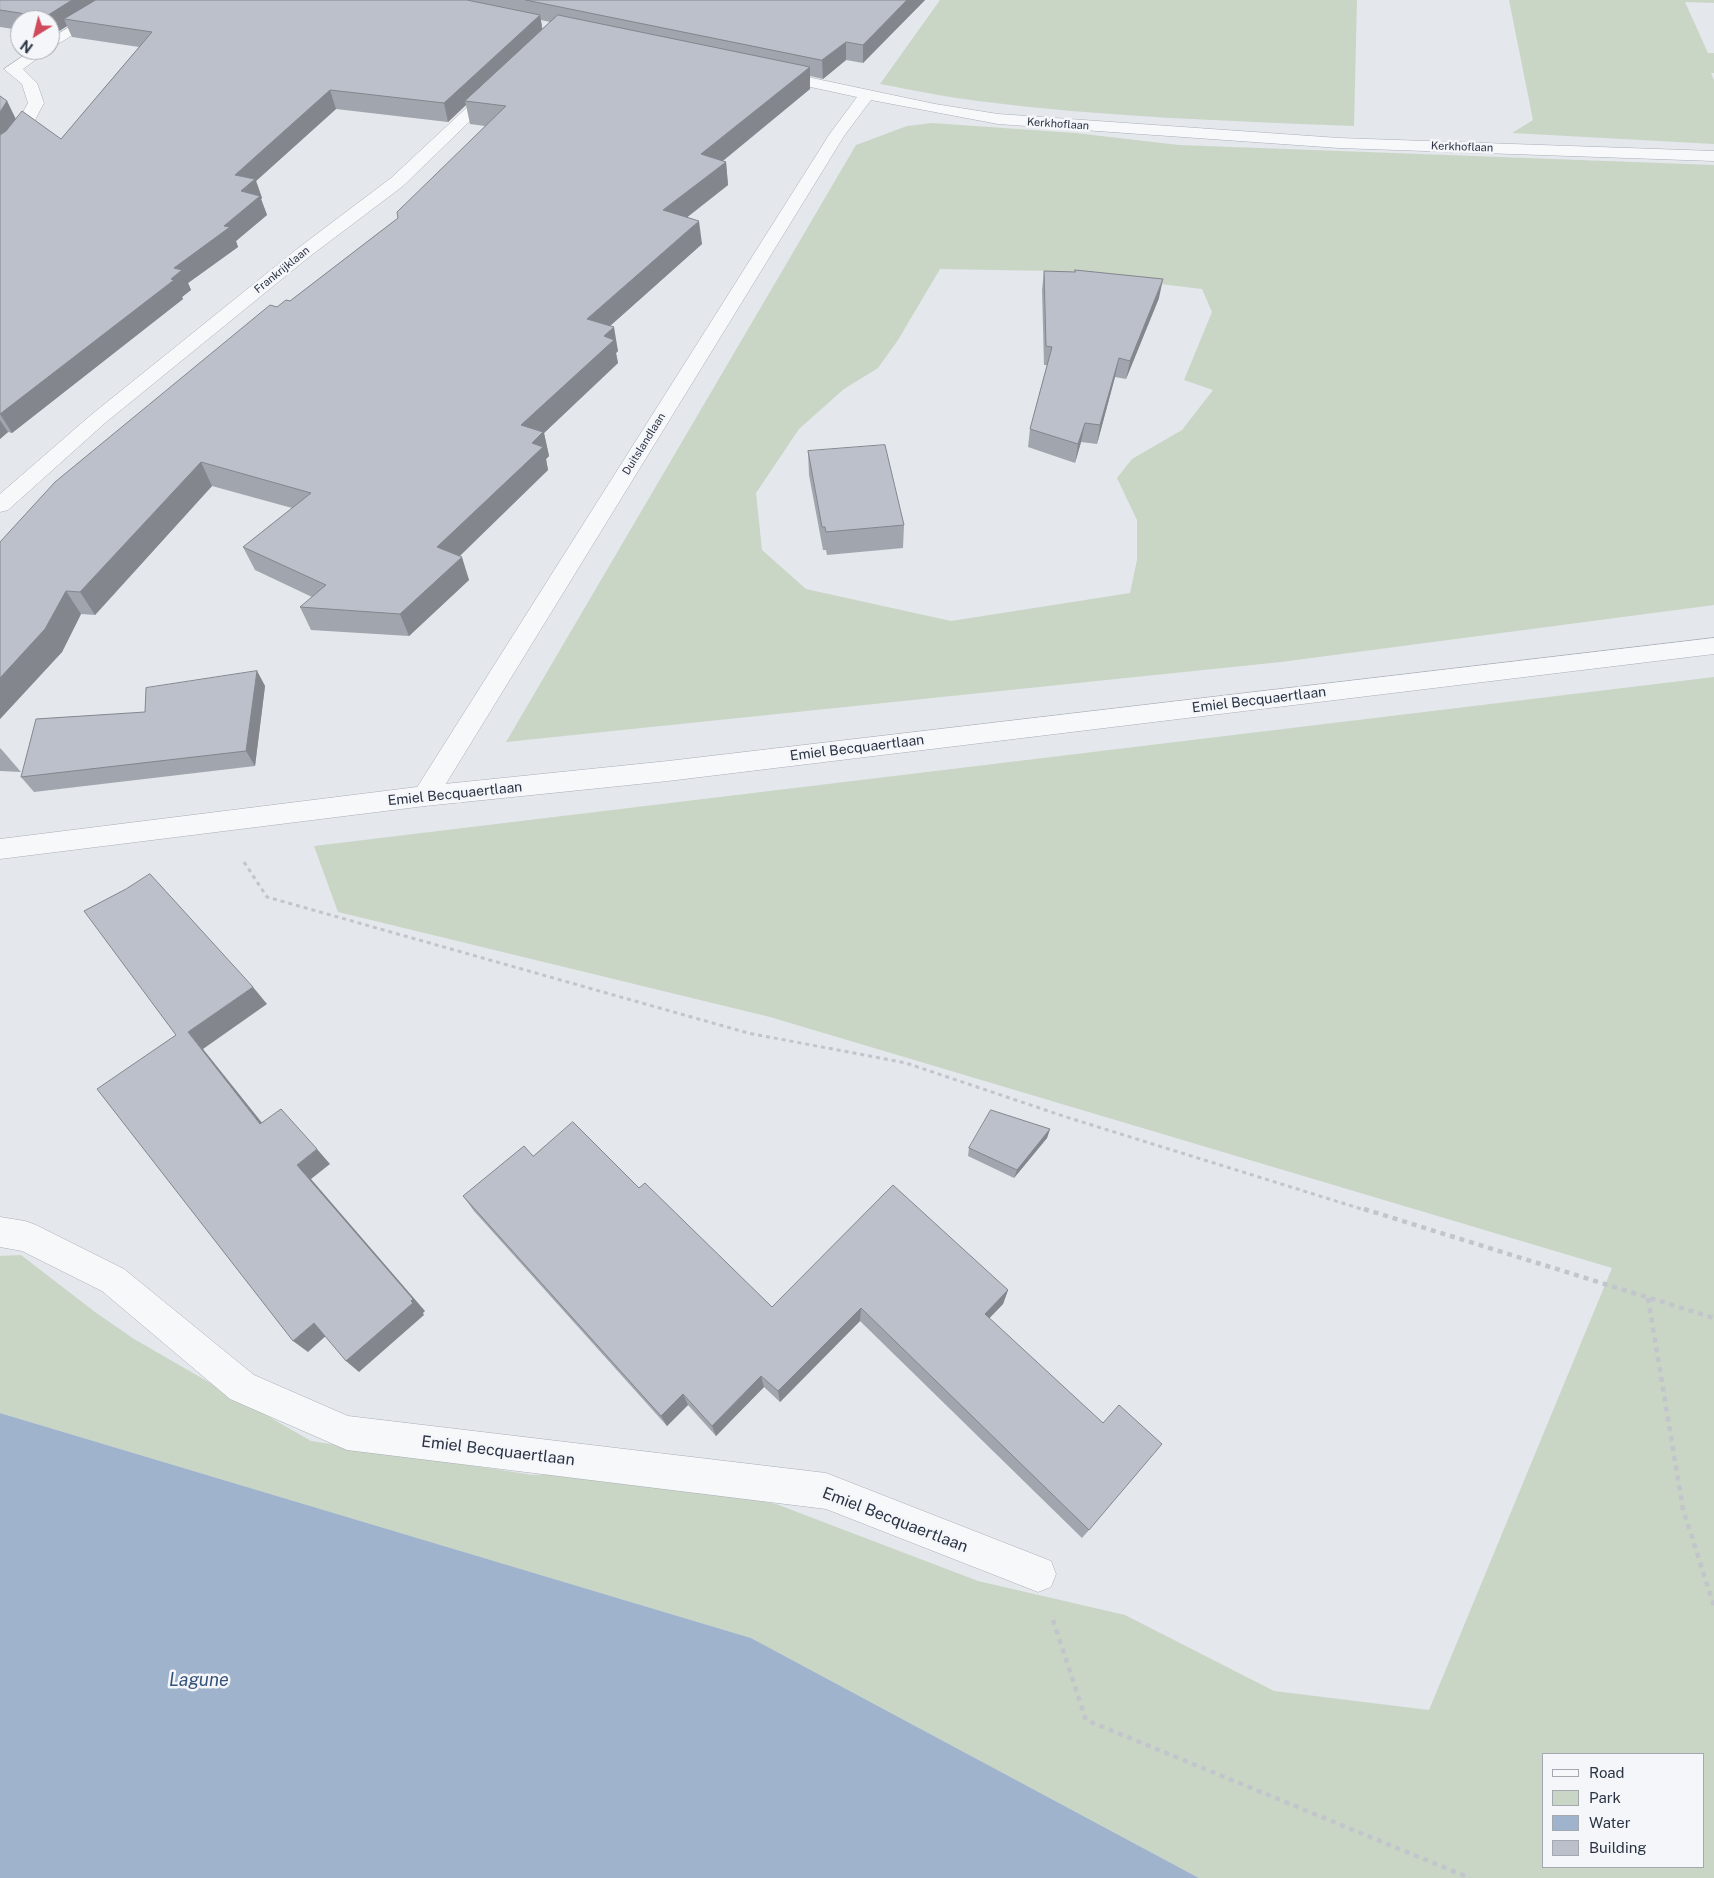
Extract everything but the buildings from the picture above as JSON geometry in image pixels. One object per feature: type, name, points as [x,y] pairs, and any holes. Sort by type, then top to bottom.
[{"type":"street","points":[[60,39],[122,0]]},
{"type":"street","points":[[6,67],[21,60]]},
{"type":"street","points":[[0,152],[20,132],[36,104],[33,88],[26,78],[6,67]]},
{"type":"street","name":"Kerkhoflaan","points":[[761,72],[935,109],[998,119],[1339,143],[1714,156]]},
{"type":"street","name":"Frankrijklaan","points":[[0,505],[98,419],[303,253],[397,182],[510,76]]},
{"type":"street","name":"Duitslandlaan","points":[[425,796],[837,135],[867,94]]},
{"type":"street","name":"Emiel Becquaertlaan","points":[[0,849],[425,796],[678,770],[1714,646]]},
{"type":"street","name":"Emiel Becquaertlaan","points":[[0,1232],[25,1236],[113,1280],[242,1387],[347,1433],[826,1491],[1038,1574]]},
{"type":"path","points":[[219,823],[267,897],[748,1033],[906,1063],[1066,1116],[1714,1318]]},
{"type":"path","points":[[1648,1298],[1683,1509],[1714,1606]]},
{"type":"path","points":[[1038,1574],[1086,1720],[1470,1878]]},
{"type":"green space","points":[[940,0],[1357,0],[1354,126],[1166,118],[1071,111],[966,99],[880,84]]},
{"type":"green space","points":[[1509,0],[1714,0],[1714,3],[1685,2],[1708,53],[1714,53],[1714,73],[1711,73],[1714,80],[1714,144],[1512,133],[1533,120]]},
{"type":"green space","points":[[932,123],[1075,133],[1179,145],[1714,165],[1714,605],[1281,662],[506,742],[856,145],[907,126]],"holes":[[[940,269],[1051,271],[1202,289],[1212,312],[1184,380],[1213,390],[1182,430],[1132,459],[1117,478],[1137,520],[1137,560],[1130,593],[951,621],[806,589],[762,550],[756,493],[799,429],[844,389],[878,368],[898,340]]]},
{"type":"green space","points":[[1714,677],[1714,1878],[1199,1878],[751,1638],[0,1413],[0,1256],[21,1255],[95,1312],[134,1339],[311,1441],[533,1475],[612,1473],[776,1504],[978,1581],[1125,1615],[1274,1691],[1429,1710],[1612,1268],[770,1017],[338,912],[314,846]]},
{"type":"water","name":"Lagune","points":[[0,1413],[751,1638],[1199,1878],[0,1878]]}]
